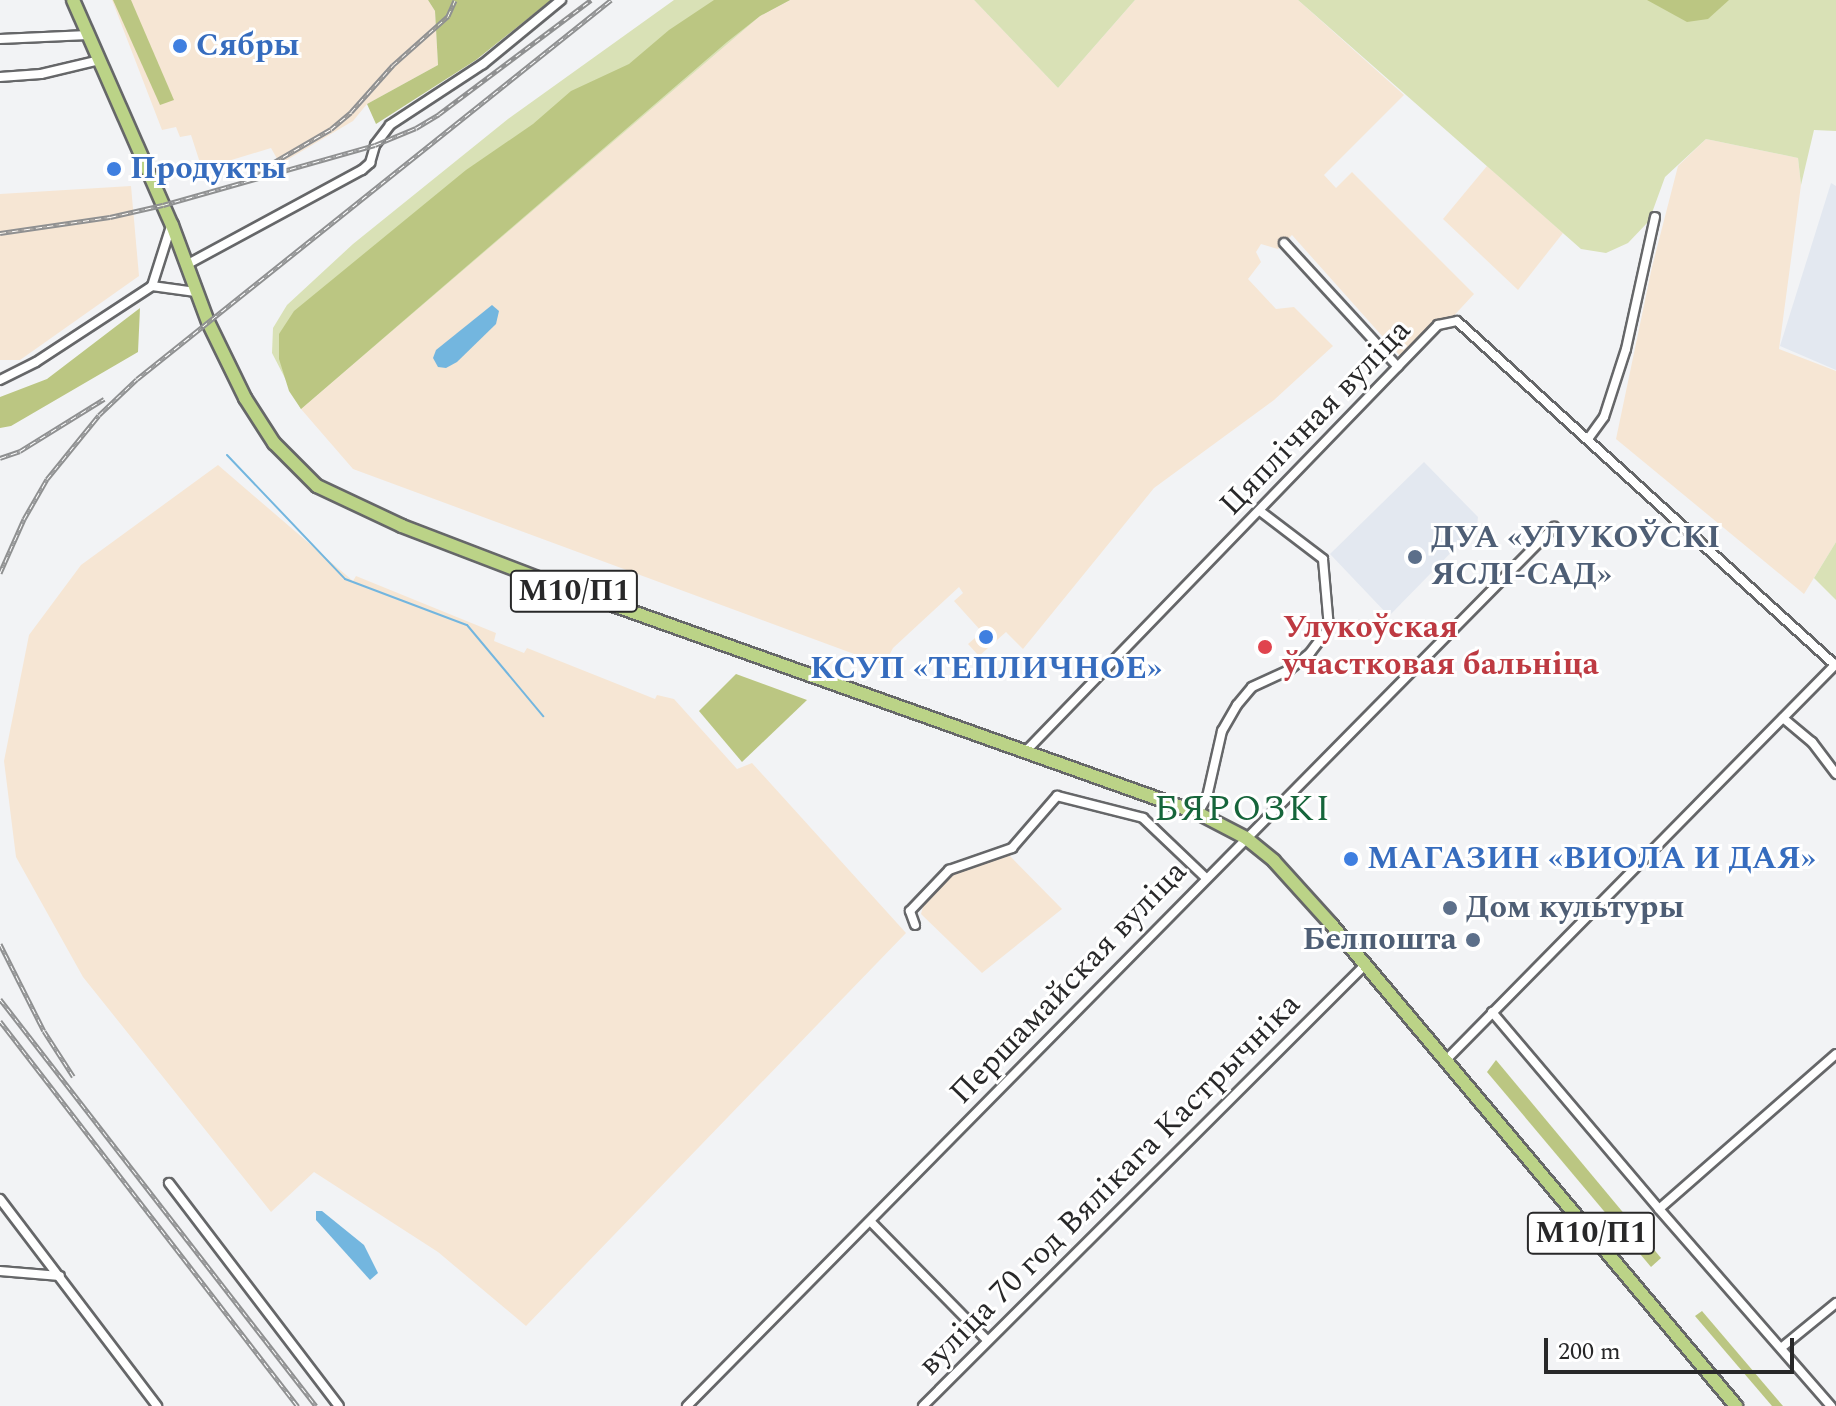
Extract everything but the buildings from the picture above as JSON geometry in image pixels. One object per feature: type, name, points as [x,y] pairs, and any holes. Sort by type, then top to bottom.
[{"type":"main road","name":"М10/П1","points":[[73,0],[172,225],[196,292],[260,422],[294,465],[317,486],[402,526],[540,579],[1198,813],[1246,838],[1274,861],[1365,965],[1736,1406]]},
{"type":"street","points":[[188,264],[362,170],[370,163],[375,145],[390,125],[483,64],[561,0]]},
{"type":"street","points":[[0,39],[88,35]]},
{"type":"street","points":[[0,77],[41,74],[100,60]]},
{"type":"street","points":[[1588,439],[1604,417],[1626,349],[1655,217]]},
{"type":"street","points":[[0,380],[36,362],[152,286],[172,225]]},
{"type":"street","points":[[1284,243],[1398,367]]},
{"type":"street","points":[[152,286],[196,292]]},
{"type":"street","name":"Цяплічная вуліца","points":[[1025,752],[1438,325],[1457,321],[1836,664]]},
{"type":"street","points":[[1198,813],[1207,797],[1222,731],[1237,705],[1252,687],[1289,670],[1310,653],[1329,628],[1323,559],[1260,511]]},
{"type":"street","name":"Першамайская вуліца","points":[[687,1406],[871,1222],[1205,877],[1554,527]]},
{"type":"street","points":[[1446,1060],[1836,664]]},
{"type":"street","points":[[1783,718],[1812,742],[1836,774]]},
{"type":"street","points":[[915,925],[910,911],[949,870],[1012,848],[1057,796],[1143,818],[1205,877]]},
{"type":"street","name":"вуліца 70 год Вялікага Кастрычніка","points":[[923,1406],[1365,965]]},
{"type":"street","points":[[1492,1012],[1831,1406]]},
{"type":"street","points":[[1659,1209],[1836,1054]]},
{"type":"street","points":[[169,1183],[339,1406]]},
{"type":"street","points":[[0,1199],[157,1406]]},
{"type":"street","points":[[871,1222],[987,1340]]},
{"type":"street","points":[[0,1271],[60,1276]]},
{"type":"street","points":[[1781,1348],[1836,1303]]},
{"type":"shaded area","points":[[112,0],[428,0],[435,11],[438,65],[367,104],[353,121],[280,164],[271,148],[202,169],[191,135],[180,137],[176,127],[162,130]]},
{"type":"shaded area","points":[[790,0],[974,0],[1058,88],[1135,0],[1298,0],[1404,95],[1324,175],[1336,188],[1352,172],[1474,294],[1408,365],[1292,235],[1278,249],[1261,244],[1256,252],[1261,262],[1248,279],[1276,309],[1294,307],[1333,346],[1274,400],[1154,488],[1023,649],[1006,632],[979,656],[968,644],[982,632],[954,601],[963,593],[959,587],[893,648],[884,665],[353,469],[301,409],[727,42],[760,16]]},
{"type":"shaded area","points":[[1706,139],[1798,158],[1801,185],[1779,349],[1836,371],[1836,542],[1804,594],[1616,439],[1652,267],[1678,166]]},
{"type":"shaded area","points":[[1487,166],[1563,233],[1518,290],[1443,219]]},
{"type":"shaded area","points":[[1831,183],[1836,186],[1836,370],[1780,346]]},
{"type":"shaded area","points":[[131,186],[139,276],[20,360],[0,360],[0,194]]},
{"type":"shaded area","name":"ДУА «УЛУКОЎСКІ ЯСЛІ-САД»","points":[[1424,462],[1478,517],[1477,526],[1389,616],[1330,554]]},
{"type":"shaded area","points":[[218,465],[353,581],[356,576],[496,633],[494,641],[524,653],[527,648],[655,699],[657,695],[674,699],[737,769],[752,763],[906,933],[526,1326],[438,1252],[314,1172],[271,1212],[83,977],[16,857],[4,761],[29,635],[81,565]]},
{"type":"shaded area","points":[[1007,853],[1062,909],[982,973],[921,914],[924,903],[958,870]]},
{"type":"green space","points":[[113,0],[131,0],[174,100],[160,105]]},
{"type":"green space","points":[[428,0],[551,0],[476,60],[376,124],[367,104],[438,65],[435,11]]},
{"type":"green space","points":[[674,0],[790,0],[760,16],[301,409],[272,353],[273,328],[287,305],[353,244],[508,119]]},
{"type":"green space","points":[[714,0],[790,0],[760,16],[727,42],[301,409],[289,391],[279,359],[279,334],[294,311],[466,170],[533,124],[571,91],[629,64],[669,30]]},
{"type":"green space","points":[[974,0],[1135,0],[1058,88]]},
{"type":"green space","points":[[1298,0],[1836,0],[1836,131],[1814,130],[1801,185],[1798,158],[1706,139],[1665,177],[1649,221],[1628,243],[1606,253],[1581,249]]},
{"type":"green space","points":[[1647,0],[1729,0],[1708,19],[1687,22]]},
{"type":"green space","points":[[140,308],[138,352],[11,426],[0,428],[0,397],[47,379]]},
{"type":"green space","points":[[1836,542],[1836,600],[1814,578]]},
{"type":"green space","points":[[736,674],[807,700],[742,762],[699,711]]},
{"type":"green space","points":[[1496,1060],[1661,1258],[1651,1267],[1487,1072]]},
{"type":"green space","points":[[1702,1311],[1783,1406],[1772,1406],[1695,1316]]},
{"type":"water","points":[[492,305],[499,311],[496,324],[457,362],[446,368],[438,367],[433,358],[436,350]]},
{"type":"water","points":[[316,1211],[322,1211],[364,1245],[378,1273],[370,1280],[316,1220]]},
{"type":"waterway","points":[[227,455],[345,579],[467,625],[543,716]]},
{"type":"railway","points":[[252,175],[331,129],[351,112],[393,65],[448,16],[455,0]]},
{"type":"railway","points":[[0,233],[110,217],[163,205],[375,145],[416,128],[439,114],[591,0]]},
{"type":"railway","points":[[0,573],[24,519],[47,479],[99,415],[137,379],[611,0]]},
{"type":"railway","points":[[0,458],[20,451],[104,399]]},
{"type":"railway","points":[[0,944],[44,1031],[73,1076]]},
{"type":"railway","points":[[0,999],[316,1406]]},
{"type":"railway","points":[[0,1021],[298,1406]]},
{"type":"place","name":"Сябры","points":[[180,46]]},
{"type":"place","name":"Продукты","points":[[114,169]]},
{"type":"place","name":"ДУА «УЛУКОЎСКІ ЯСЛІ-САД»","points":[[1415,557]]},
{"type":"place","name":"КСУП «ТЕПЛИЧНОЕ»","points":[[986,637]]},
{"type":"place","name":"Улукоўская ўчастковая бальніца","points":[[1265,647]]},
{"type":"place","name":"МАГАЗИН «ВИОЛА И ДАЯ»","points":[[1351,859]]},
{"type":"place","name":"Дом культуры","points":[[1450,908]]},
{"type":"place","name":"Белпошта","points":[[1473,940]]},
{"type":"district","name":"БЯРОЗКІ","points":[[1243,810]]}]
